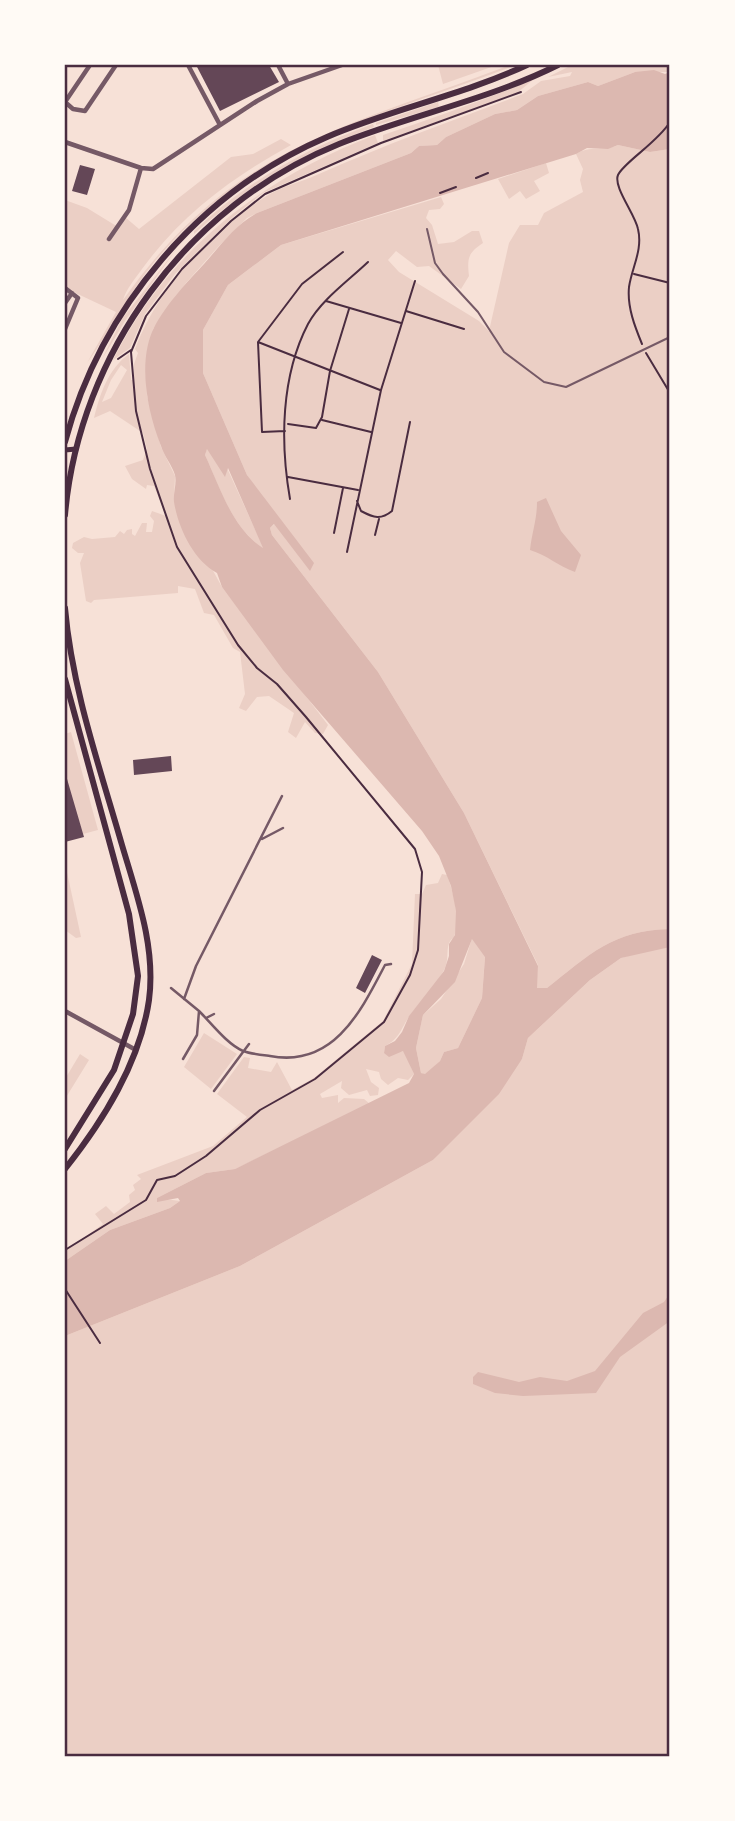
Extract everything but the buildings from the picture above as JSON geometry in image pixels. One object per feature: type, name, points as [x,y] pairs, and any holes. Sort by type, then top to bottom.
[{"type":"main road","points":[[76,449],[65,441],[87,379],[120,316],[169,251],[217,205],[260,173],[326,137],[527,65]]},
{"type":"main road","points":[[65,515],[76,449],[98,382],[136,311],[178,258],[236,204],[278,176],[338,145],[468,102],[558,65]]},
{"type":"main road","points":[[65,450],[76,449]]},
{"type":"main road","points":[[65,608],[78,687],[147,933],[149,1001],[136,1050],[111,1102],[65,1169]]},
{"type":"main road","points":[[65,679],[133,930],[137,990],[123,1045],[104,1088],[65,1149]]},
{"type":"street","points":[[90,65],[65,102],[73,109],[85,111],[116,65]]},
{"type":"street","points":[[188,65],[220,125]]},
{"type":"street","points":[[278,65],[288,84]]},
{"type":"street","points":[[65,142],[141,168],[159,166],[288,84],[342,65]]},
{"type":"street","points":[[109,239],[129,211],[141,168]]},
{"type":"street","points":[[65,288],[78,298],[65,329]]},
{"type":"street","points":[[65,303],[72,292]]},
{"type":"street","points":[[184,999],[197,965],[231,903],[282,796]]},
{"type":"street","points":[[260,841],[283,828]]},
{"type":"street","points":[[260,841],[267,844]]},
{"type":"street","points":[[171,988],[243,1051],[285,1059],[325,1050],[352,1023],[385,965],[384,959]]},
{"type":"street","points":[[385,965],[391,964]]},
{"type":"street","points":[[197,965],[205,966]]},
{"type":"street","points":[[65,1011],[136,1050]]},
{"type":"street","points":[[183,1059],[197,1034],[200,1011]]},
{"type":"street","points":[[206,1018],[214,1013]]},
{"type":"street","points":[[214,1091],[249,1044]]},
{"type":"lane","points":[[427,229],[435,263],[443,274],[478,312],[504,352],[544,382],[566,387],[670,337]]},
{"type":"path","points":[[113,365],[130,351],[146,316],[194,255],[265,194],[381,143],[521,92]]},
{"type":"path","points":[[670,122],[657,140],[621,170],[616,182],[632,211],[640,236],[629,304],[644,349],[670,393]]},
{"type":"path","points":[[477,178],[488,173]]},
{"type":"path","points":[[440,193],[456,187]]},
{"type":"path","points":[[286,431],[262,432],[258,342],[302,284],[343,253]]},
{"type":"path","points":[[290,499],[286,477],[287,387],[296,356],[309,323],[326,301],[368,262]]},
{"type":"path","points":[[633,274],[670,283]]},
{"type":"path","points":[[347,552],[381,390],[415,281]]},
{"type":"path","points":[[326,301],[402,323]]},
{"type":"path","points":[[286,424],[316,428],[321,419],[331,371],[349,309]]},
{"type":"path","points":[[405,310],[464,329]]},
{"type":"path","points":[[258,342],[381,390]]},
{"type":"path","points":[[321,419],[373,432]]},
{"type":"path","points":[[374,536],[380,518],[392,511],[410,422]]},
{"type":"path","points":[[286,477],[359,490]]},
{"type":"path","points":[[334,533],[343,487]]},
{"type":"path","points":[[357,500],[361,511],[380,518]]},
{"type":"path","points":[[65,1289],[100,1343]]},
{"type":"shaded area","points":[[438,65],[497,65],[443,84]]},
{"type":"shaded area","points":[[516,65],[327,136],[283,157],[241,183],[201,214],[162,253],[141,280],[87,363],[116,312],[65,288],[65,200],[87,208],[118,227],[125,217],[139,229],[231,157],[253,154],[281,139],[291,145],[249,170],[191,214],[158,249],[131,284],[123,300],[164,248],[206,207],[250,175],[296,148],[344,126]]},
{"type":"shaded area","points":[[572,65],[670,65],[670,72],[635,72],[598,86],[588,82],[538,96],[517,110],[495,114],[446,137],[437,145],[419,146],[411,153],[247,218],[186,283],[153,329],[146,377],[147,396],[161,447],[175,476],[174,500],[222,587],[328,725],[323,734],[315,733],[305,722],[296,738],[288,732],[294,713],[269,696],[257,697],[246,711],[239,708],[245,694],[240,652],[233,648],[214,615],[204,613],[195,589],[178,586],[178,593],[94,600],[91,603],[86,601],[80,563],[84,553],[78,553],[72,548],[73,543],[84,537],[115,537],[120,531],[124,534],[132,529],[135,536],[142,523],[147,523],[146,532],[152,532],[152,511],[166,516],[154,486],[147,485],[146,489],[132,479],[125,466],[143,460],[147,449],[143,433],[110,411],[94,418],[102,391],[110,375],[129,354],[131,380],[134,380],[134,364],[138,353],[135,349],[157,305],[188,263],[245,211],[278,190],[523,94],[541,81],[570,76],[572,72],[548,77]],"holes":[[[121,365],[127,370],[111,398],[102,402]]]},
{"type":"shaded area","points":[[635,72],[670,72],[670,149],[650,152],[618,145],[608,149],[587,148],[576,154],[281,245],[228,285],[203,330],[203,373],[247,475],[314,563],[310,571],[274,524],[270,528],[272,535],[378,672],[464,813],[538,966],[537,988],[547,988],[603,946],[633,934],[670,929],[670,947],[621,958],[590,980],[528,1038],[522,1059],[499,1094],[433,1160],[240,1266],[65,1336],[65,1261],[110,1230],[170,1208],[180,1201],[178,1198],[157,1202],[157,1198],[206,1173],[235,1169],[409,1083],[414,1074],[403,1051],[389,1057],[384,1053],[385,1046],[395,1041],[409,1016],[444,971],[449,956],[449,944],[455,935],[456,911],[451,886],[439,856],[422,831],[283,670],[222,587],[217,573],[201,560],[188,542],[174,502],[175,475],[156,433],[146,389],[146,360],[152,332],[183,287],[235,229],[257,213],[411,153],[419,146],[437,145],[446,137],[495,114],[517,110],[538,96],[588,82],[598,86]],"holes":[[[207,449],[225,477],[228,468],[263,548],[243,530],[228,506],[205,455]],[[472,939],[485,957],[482,998],[458,1048],[444,1052],[440,1061],[425,1074],[421,1073],[416,1048],[423,1015],[455,982]]]},
{"type":"shaded area","points":[[534,79],[517,93],[383,141],[383,135]]},
{"type":"shaded area","points":[[438,102],[439,107],[376,125],[376,123]]},
{"type":"shaded area","points":[[373,124],[374,127],[325,147],[257,185],[194,234],[194,231],[234,197],[278,168],[324,144]]},
{"type":"shaded area","points":[[375,135],[378,143],[263,193],[233,217],[175,274],[145,314],[130,348],[113,360],[135,321],[161,284],[222,222],[257,196],[294,173]]},
{"type":"shaded area","points":[[618,145],[650,152],[670,149],[670,929],[650,930],[617,939],[589,955],[547,988],[536,988],[538,965],[464,813],[378,672],[272,535],[270,528],[275,524],[310,570],[247,475],[203,373],[203,330],[228,285],[281,245],[441,197],[444,204],[440,209],[429,210],[426,218],[432,225],[438,244],[454,242],[472,231],[479,231],[483,243],[470,256],[469,276],[461,289],[429,266],[417,267],[396,251],[388,260],[399,272],[479,321],[489,331],[509,243],[520,225],[538,225],[544,213],[583,192],[580,180],[583,169],[576,154]]},
{"type":"shaded area","points":[[546,163],[549,173],[534,181],[540,191],[526,199],[520,191],[509,199],[498,179]]},
{"type":"shaded area","points":[[178,247],[125,321],[101,361],[122,319]]},
{"type":"shaded area","points":[[207,448],[225,475],[227,468],[264,549],[235,519],[205,455]]},
{"type":"shaded area","points":[[546,498],[561,531],[581,555],[575,572],[530,550],[537,502]]},
{"type":"shaded area","points":[[71,732],[98,830],[83,834],[65,777],[65,734]]},
{"type":"shaded area","points":[[65,863],[81,937],[76,938],[65,930]]},
{"type":"shaded area","points":[[442,874],[447,875],[457,920],[454,938],[448,946],[446,967],[398,1036],[385,1046],[384,1053],[404,1051],[414,1074],[408,1080],[398,1078],[388,1085],[381,1079],[379,1072],[366,1069],[371,1082],[379,1088],[378,1095],[370,1096],[367,1090],[349,1095],[341,1088],[342,1081],[320,1094],[322,1098],[338,1095],[338,1103],[344,1098],[364,1099],[370,1104],[235,1169],[206,1173],[157,1198],[180,1201],[170,1208],[110,1230],[65,1261],[65,1251],[103,1224],[95,1214],[106,1206],[114,1214],[130,1202],[129,1195],[135,1190],[133,1185],[141,1179],[137,1175],[213,1146],[247,1117],[217,1094],[244,1057],[250,1058],[248,1068],[271,1072],[277,1062],[292,1090],[314,1078],[383,1021],[412,964],[415,894],[422,894],[426,885],[438,883]]},
{"type":"shaded area","points":[[472,938],[485,956],[482,998],[458,1048],[444,1052],[440,1061],[425,1075],[421,1073],[416,1048],[423,1015],[441,999],[464,964]]},
{"type":"shaded area","points":[[658,947],[670,947],[670,1756],[65,1756],[65,1336],[240,1266],[433,1160],[522,1059],[528,1038],[590,980],[621,958]]},
{"type":"shaded area","points":[[204,1033],[237,1054],[211,1089],[184,1067]]},
{"type":"shaded area","points":[[80,1054],[89,1060],[65,1099],[65,1079]]},
{"type":"shaded area","points":[[670,1293],[670,1321],[620,1357],[596,1393],[523,1396],[495,1393],[473,1384],[473,1377],[478,1372],[519,1382],[540,1377],[567,1381],[595,1371],[643,1313],[664,1302]]}]
